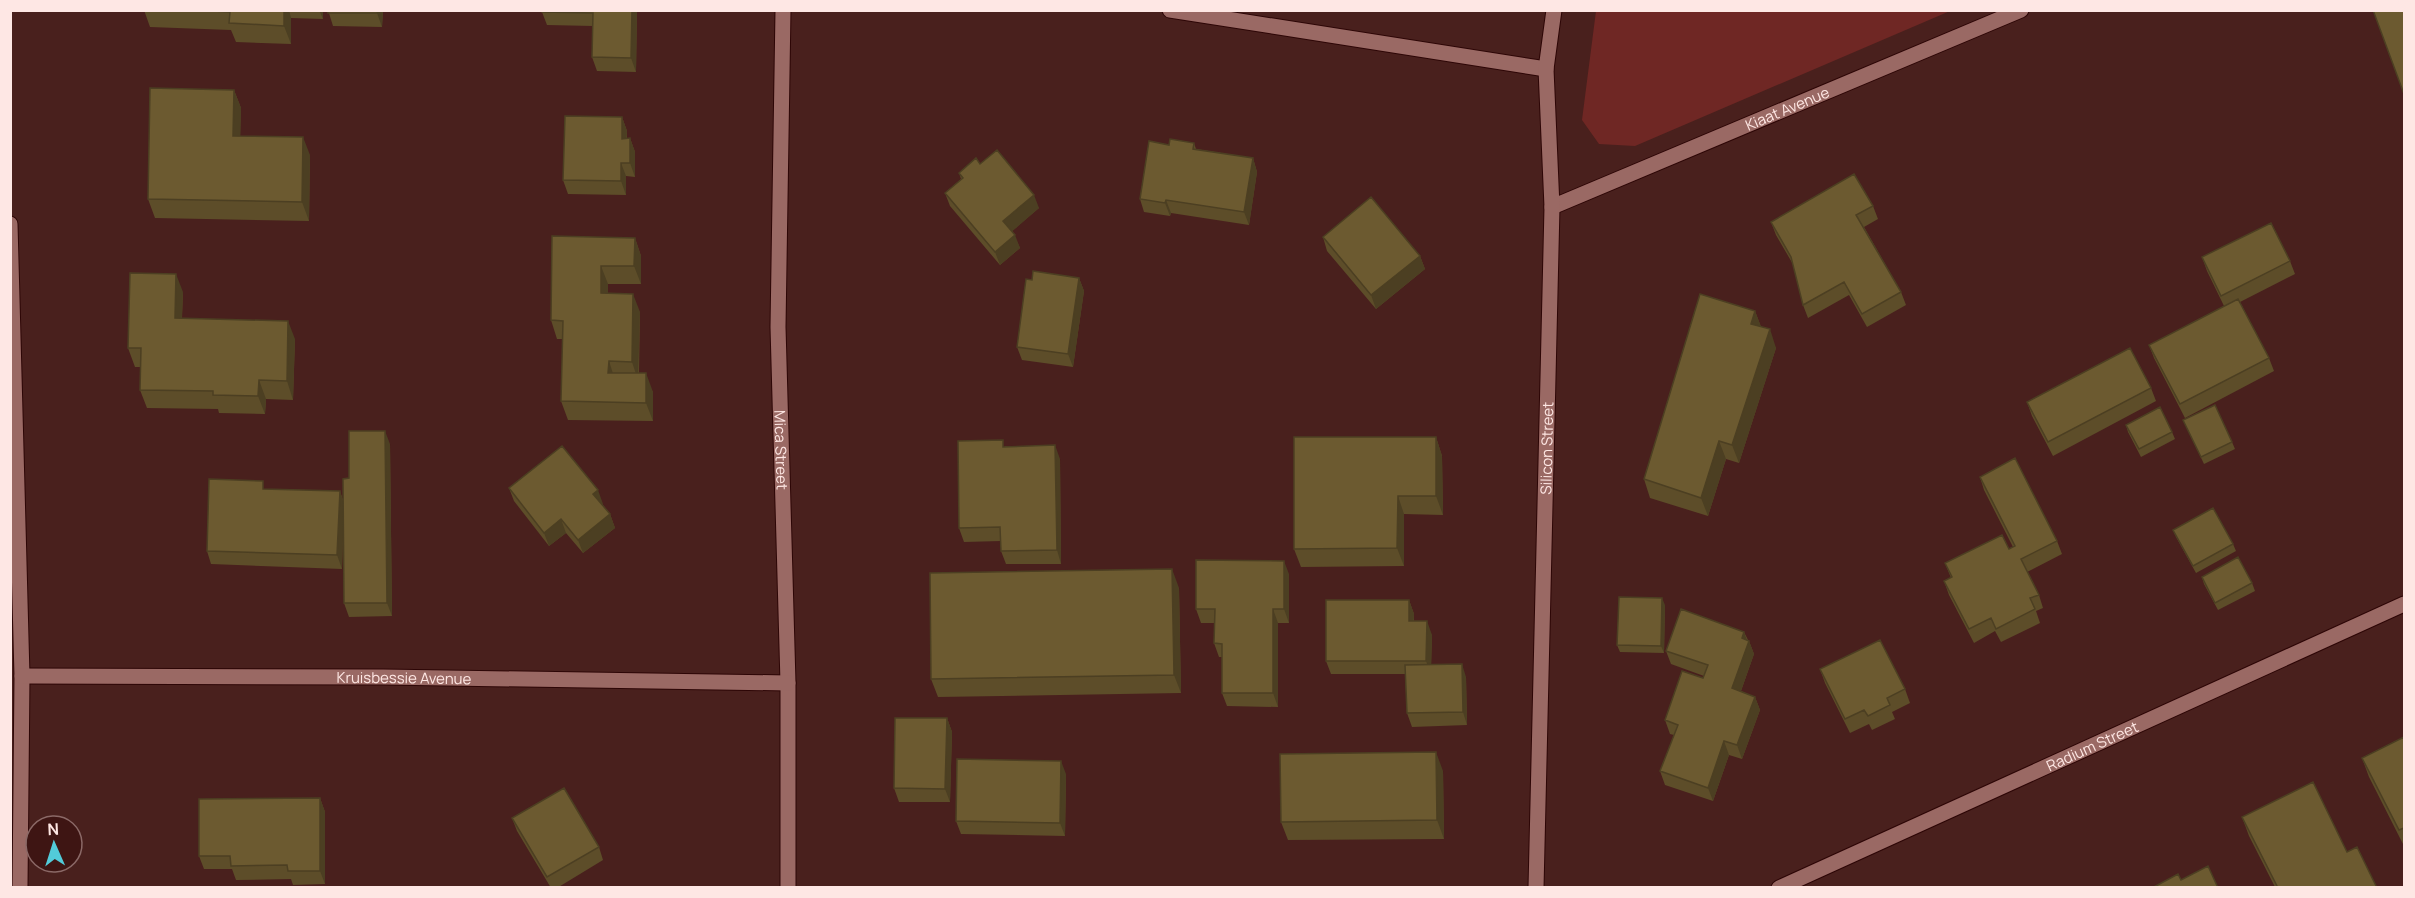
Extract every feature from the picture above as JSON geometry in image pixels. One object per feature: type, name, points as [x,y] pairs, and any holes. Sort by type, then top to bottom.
[{"type":"street","name":"Mica Street","points":[[783,10],[778,327],[788,683],[788,888]]},
{"type":"street","points":[[1170,10],[1546,69]]},
{"type":"street","name":"Silicon Street","points":[[1536,888],[1552,207],[1546,69],[1554,10]]},
{"type":"street","name":"Kiaat Avenue","points":[[1552,207],[2021,10]]},
{"type":"street","points":[[10,224],[22,676],[20,888]]},
{"type":"street","name":"Radium Street","points":[[1779,888],[2404,604]]},
{"type":"street","name":"Kruisbessie Avenue","points":[[22,676],[383,677],[788,683]]},
{"type":"shaded area","points":[[1596,10],[1950,11],[1635,146],[1599,144],[1582,120]]},
{"type":"building","points":[[197,10],[284,10],[284,26],[229,23],[230,12]]},
{"type":"building","points":[[328,10],[378,10],[377,13],[328,13]]},
{"type":"building","points":[[542,10],[632,10],[631,58],[592,57],[593,13],[542,12]]},
{"type":"building","points":[[2373,10],[2404,10],[2404,94]]},
{"type":"building","points":[[150,88],[234,90],[233,136],[303,137],[302,202],[148,199]]},
{"type":"building","points":[[565,116],[622,117],[622,139],[630,138],[630,163],[621,163],[621,181],[563,180]]},
{"type":"building","points":[[1170,139],[1194,143],[1193,149],[1253,158],[1244,212],[1166,200],[1165,203],[1140,199],[1149,141],[1169,145]]},
{"type":"building","points":[[997,150],[1034,195],[1003,221],[1015,235],[995,252],[945,193],[963,178],[959,173],[976,158],[980,164]]},
{"type":"building","points":[[1854,174],[1873,206],[1856,215],[1901,292],[1862,314],[1844,282],[1803,305],[1791,257],[1771,222]]},
{"type":"building","points":[[1371,197],[1420,256],[1371,295],[1323,237]]},
{"type":"building","points":[[2271,223],[2290,261],[2221,296],[2202,257]]},
{"type":"building","points":[[552,236],[635,238],[634,266],[601,266],[601,293],[633,294],[632,362],[609,361],[608,373],[646,373],[646,403],[561,401],[563,321],[551,320]]},
{"type":"building","points":[[1033,271],[1079,278],[1068,354],[1017,347],[1026,279],[1032,280]]},
{"type":"building","points":[[130,273],[176,274],[175,318],[288,321],[287,381],[259,380],[258,396],[213,395],[213,391],[140,390],[141,348],[128,348]]},
{"type":"building","points":[[1700,294],[1755,311],[1751,324],[1770,329],[1732,445],[1719,441],[1701,498],[1644,479]]},
{"type":"building","points":[[2238,299],[2269,358],[2180,404],[2149,345]]},
{"type":"building","points":[[2130,348],[2151,388],[2048,442],[2027,402]]},
{"type":"building","points":[[2215,405],[2232,442],[2201,457],[2183,420]]},
{"type":"building","points":[[2160,407],[2172,432],[2139,449],[2126,425]]},
{"type":"building","points":[[349,431],[385,431],[387,603],[344,603],[343,479],[349,478]]},
{"type":"building","points":[[1294,437],[1436,437],[1436,496],[1398,496],[1397,548],[1294,549]]},
{"type":"building","points":[[1003,440],[1003,447],[1055,445],[1057,550],[1001,551],[1000,527],[959,528],[958,441]]},
{"type":"building","points":[[562,446],[598,490],[593,494],[610,514],[578,540],[561,519],[544,533],[509,488]]},
{"type":"building","points":[[2015,458],[2057,541],[2021,559],[2039,595],[2030,598],[2035,609],[1996,629],[1991,618],[1969,629],[1944,581],[1952,577],[1945,563],[2002,535],[2009,549],[2015,546],[1980,477]]},
{"type":"building","points":[[209,479],[263,481],[263,489],[340,491],[337,555],[207,551]]},
{"type":"building","points":[[2213,508],[2233,544],[2193,566],[2173,530]]},
{"type":"building","points":[[2238,557],[2252,583],[2215,603],[2202,577]]},
{"type":"building","points":[[1196,560],[1284,561],[1284,609],[1273,609],[1273,693],[1222,693],[1222,644],[1214,643],[1215,609],[1196,609]]},
{"type":"building","points":[[1172,569],[1174,675],[931,679],[930,573]]},
{"type":"building","points":[[1619,597],[1662,598],[1661,646],[1617,645]]},
{"type":"building","points":[[1326,600],[1409,600],[1409,621],[1427,621],[1426,661],[1326,661]]},
{"type":"building","points":[[1681,609],[1744,632],[1742,638],[1749,641],[1732,688],[1755,697],[1737,745],[1724,741],[1708,788],[1660,771],[1678,725],[1665,720],[1682,671],[1703,678],[1708,665],[1666,651]]},
{"type":"building","points":[[1880,640],[1905,689],[1887,698],[1890,705],[1868,716],[1864,710],[1845,719],[1820,669]]},
{"type":"building","points":[[1462,664],[1463,712],[1407,713],[1405,665]]},
{"type":"building","points":[[895,718],[947,718],[945,789],[894,788]]},
{"type":"building","points":[[2404,737],[2404,828],[2399,830],[2362,758]]},
{"type":"building","points":[[1436,752],[1437,820],[1281,822],[1280,754]]},
{"type":"building","points":[[957,759],[1061,761],[1060,823],[956,821]]},
{"type":"building","points":[[2313,782],[2347,852],[2357,847],[2377,888],[2274,888],[2277,886],[2242,817]]},
{"type":"building","points":[[564,788],[599,847],[547,877],[512,818]]},
{"type":"building","points":[[320,798],[320,871],[288,871],[287,865],[231,866],[230,856],[199,856],[199,799]]},
{"type":"building","points":[[2208,866],[2218,888],[2152,888],[2178,874],[2181,880]]}]
